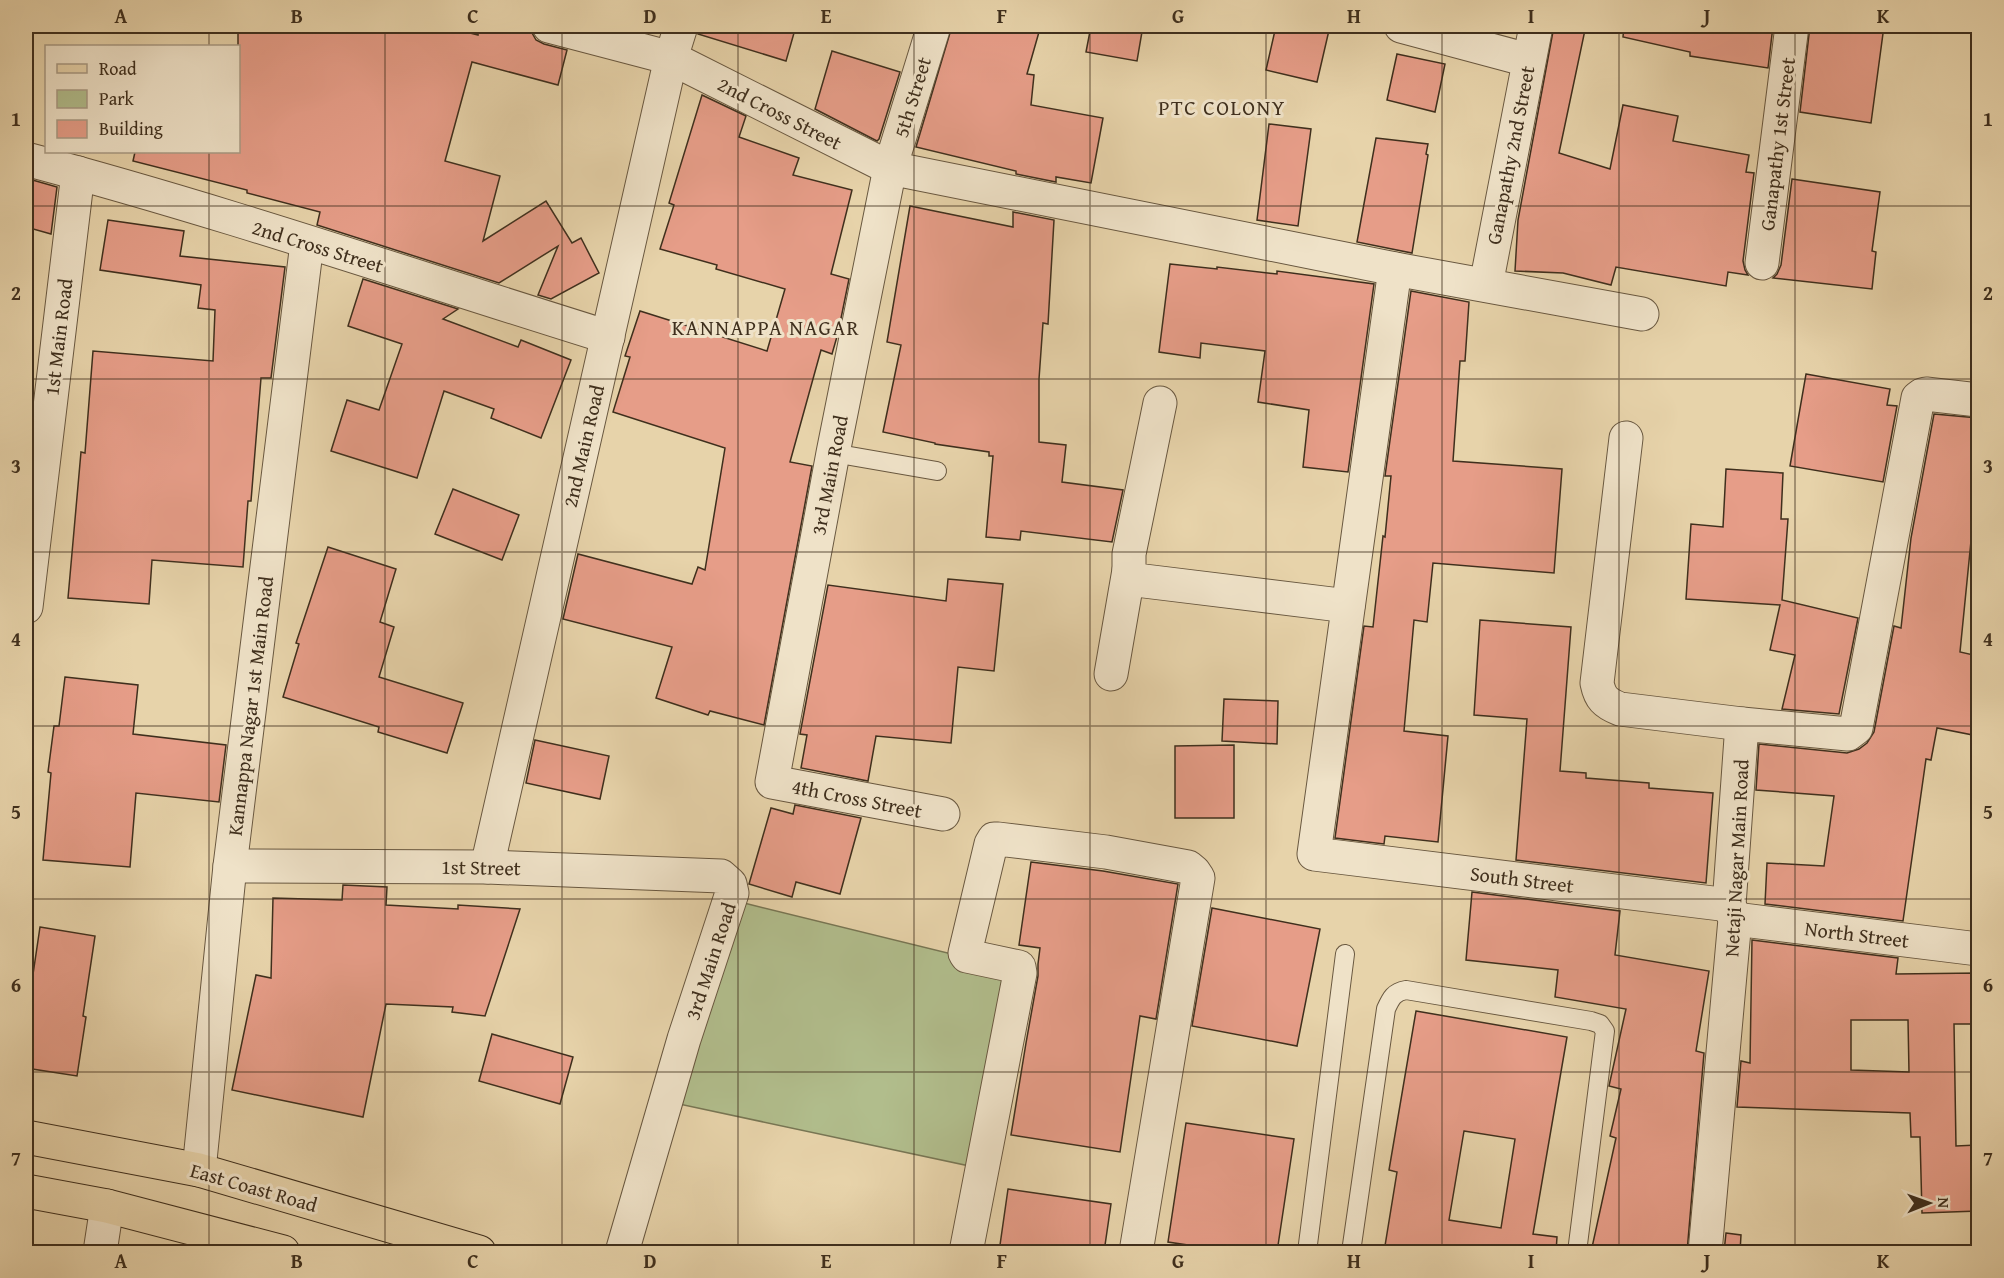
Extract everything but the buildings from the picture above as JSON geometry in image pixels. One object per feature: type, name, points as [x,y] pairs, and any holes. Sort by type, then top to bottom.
[{"type":"main road","name":"East Coast Road","points":[[26,1137],[200,1170],[479,1252]]},
{"type":"main road","points":[[26,1191],[107,1206],[283,1252]]},
{"type":"street","name":"2nd Cross Street","points":[[549,26],[671,58],[890,168],[1395,269],[1642,314]]},
{"type":"street","name":"2nd Main Road","points":[[486,867],[671,58],[681,26]]},
{"type":"street","name":"5th Street","points":[[890,168],[933,26]]},
{"type":"street","points":[[1401,26],[1528,60]]},
{"type":"street","name":"Ganapathy 2nd Street","points":[[1486,285],[1536,26]]},
{"type":"street","name":"Ganapathy 1st Street","points":[[1762,263],[1792,26]]},
{"type":"street","name":"2nd Cross Street","points":[[26,159],[307,243],[608,337]]},
{"type":"street","name":"3rd Main Road","points":[[772,782],[833,453],[890,168]]},
{"type":"street","name":"1st Main Road","points":[[26,607],[78,173]]},
{"type":"street","name":"Kannappa Nagar 1st Main Road","points":[[200,1170],[230,866],[307,243]]},
{"type":"street","points":[[1129,570],[1136,580],[1348,606],[1395,269]]},
{"type":"street","points":[[1626,438],[1597,682],[1599,695],[1607,704],[1620,709],[1848,734],[1856,728],[1918,398],[1926,394],[1978,400]]},
{"type":"street","points":[[1111,674],[1129,570],[1129,554],[1160,403]]},
{"type":"street","name":"South Street","points":[[1348,606],[1314,854],[1732,912]]},
{"type":"street","name":"Netaji Nagar Main Road","points":[[1705,1252],[1732,912],[1742,724]]},
{"type":"street","name":"4th Cross Street","points":[[772,782],[943,814]]},
{"type":"street","points":[[966,1252],[1020,973],[1018,967],[967,956],[965,953],[991,844],[994,839],[998,838],[1106,852],[1188,867],[1198,878],[1136,1252]]},
{"type":"street","name":"1st Street","points":[[230,866],[486,867],[721,876],[730,884]]},
{"type":"street","name":"3rd Main Road","points":[[622,1252],[684,1039],[732,893],[730,884]]},
{"type":"street","name":"North Street","points":[[1732,912],[1978,949]]},
{"type":"street","points":[[100,1252],[107,1206]]},
{"type":"lane","points":[[833,453],[937,471]]},
{"type":"lane","points":[[1307,1252],[1345,954]]},
{"type":"lane","points":[[1351,1252],[1386,1009],[1390,999],[1397,992],[1406,990],[1591,1021],[1600,1024],[1605,1031],[1577,1252]]},
{"type":"green space","points":[[744,903],[1013,969],[979,1168],[679,1104]]},
{"type":"district","name":"PTC COLONY","points":[[1222,107]]},
{"type":"district","name":"KANNAPPA NAGAR","points":[[766,327]]}]
